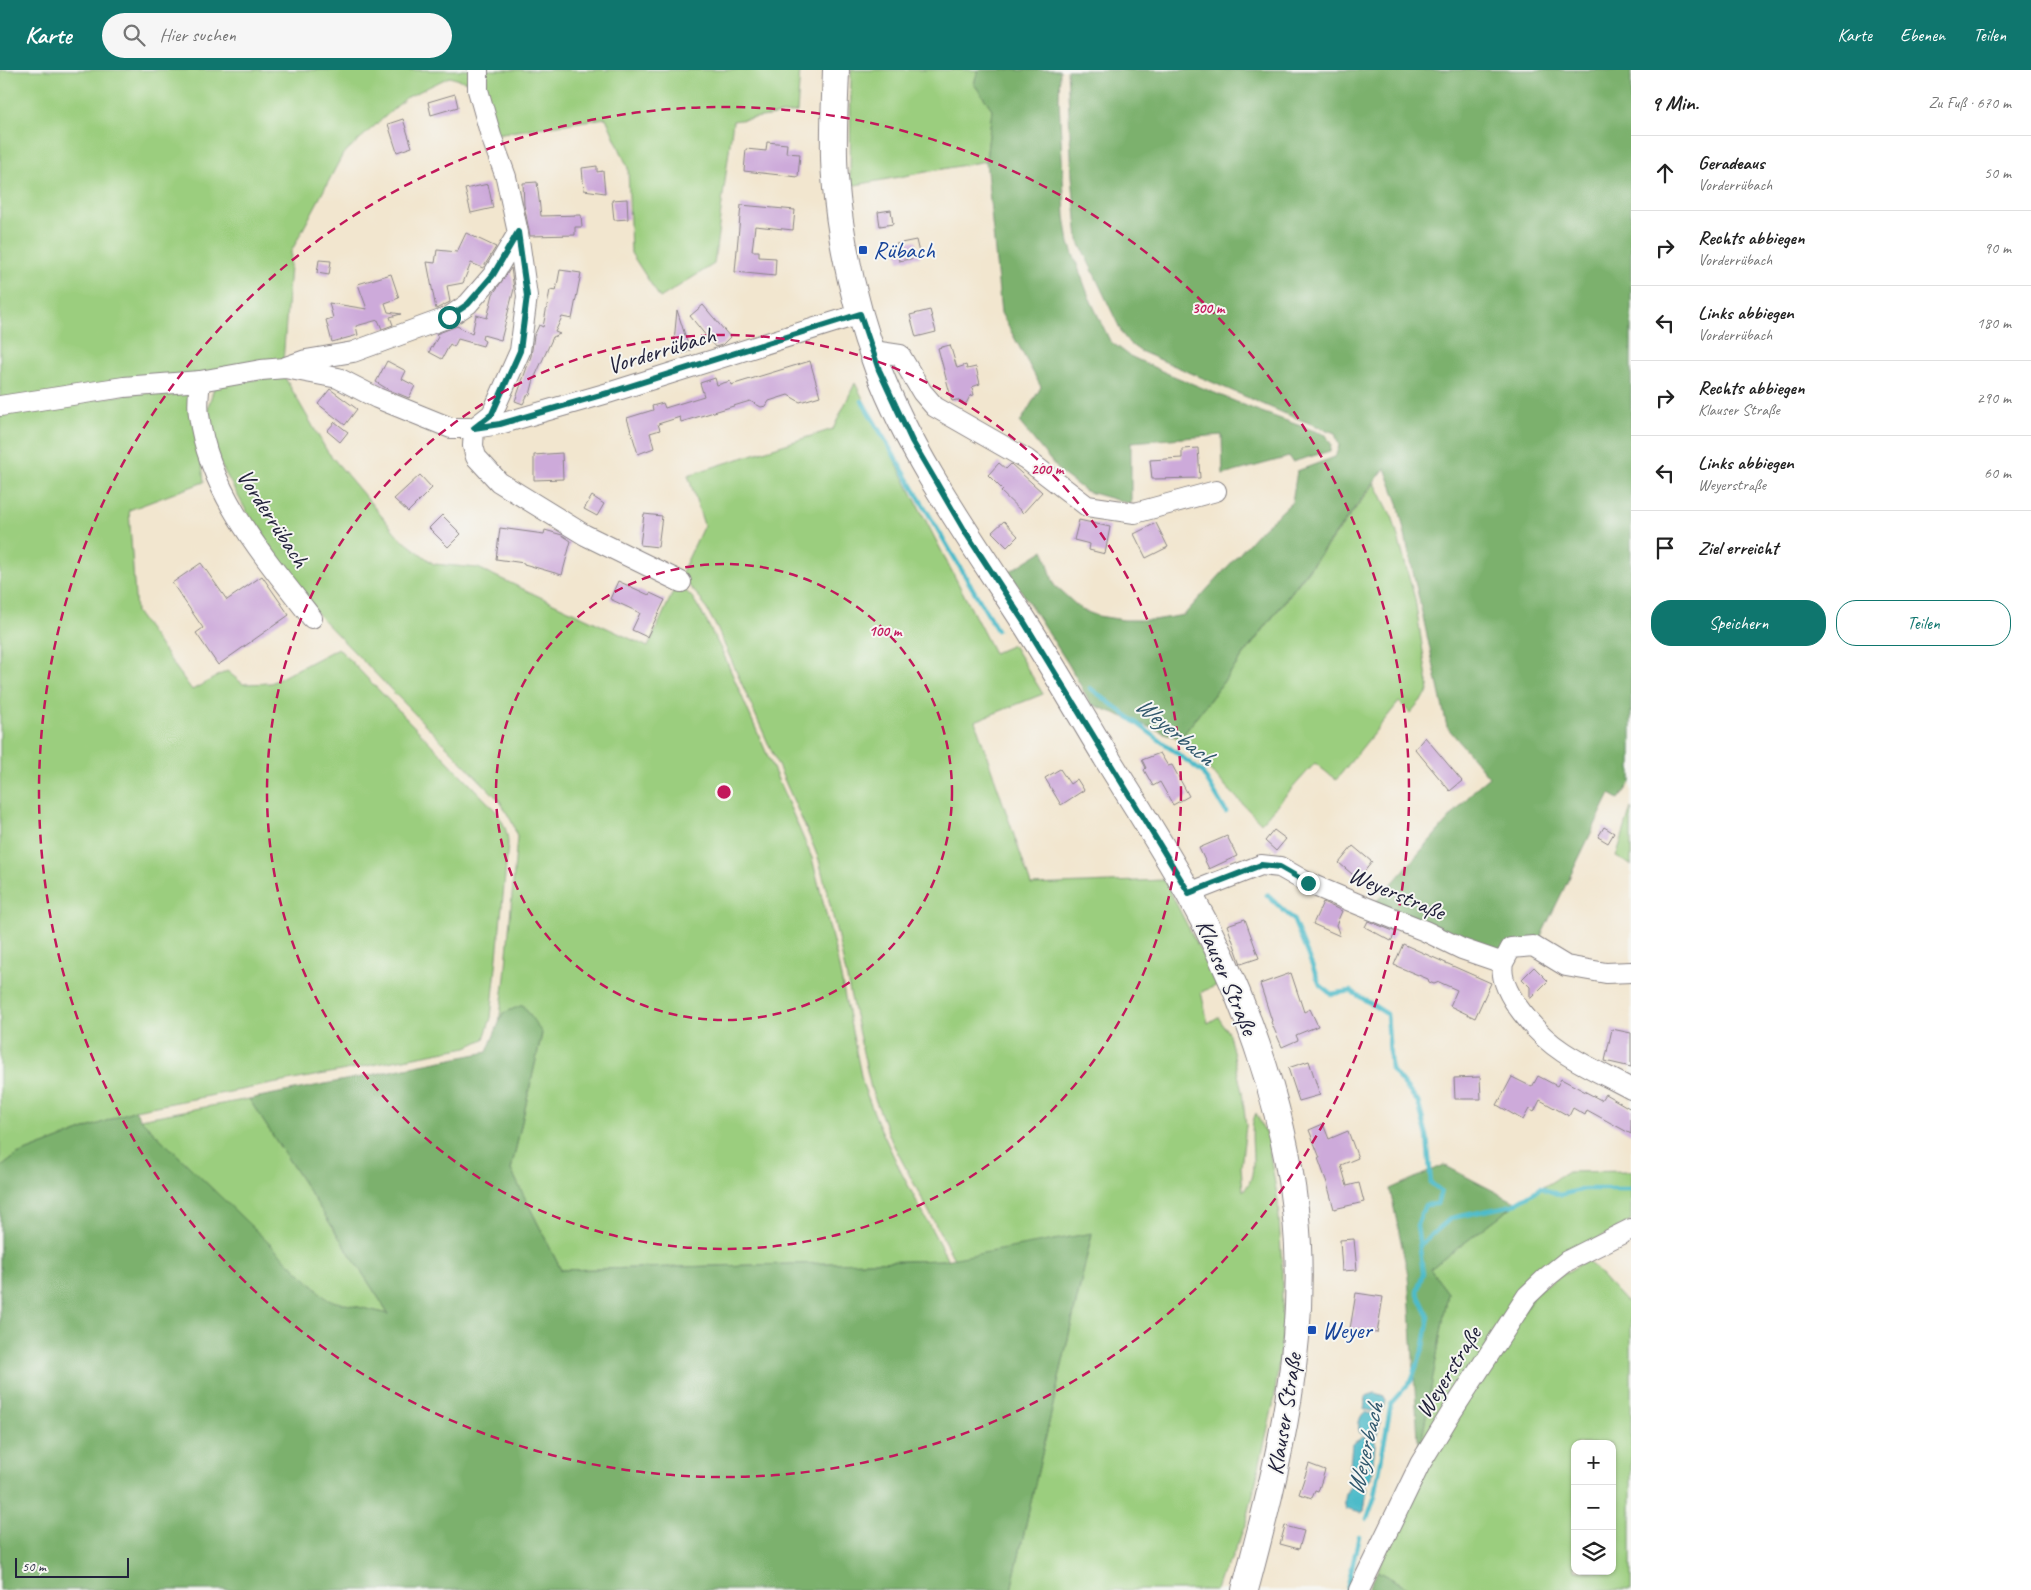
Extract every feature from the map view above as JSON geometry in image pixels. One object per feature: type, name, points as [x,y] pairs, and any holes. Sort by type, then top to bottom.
[{"type":"main road","name":"Klauser Straße","points":[[836,70],[834,174],[840,224],[860,314],[879,370],[912,441],[966,533],[1024,622],[1189,893],[1230,976],[1251,1027],[1278,1118],[1295,1208],[1300,1277],[1297,1335],[1284,1430],[1271,1494],[1245,1590]]},
{"type":"street","points":[[478,70],[478,90],[491,136],[506,177],[518,232],[527,296],[520,351],[492,414],[474,428],[473,446],[476,458],[500,482],[586,535],[681,582]]},
{"type":"street","name":"Vorderrübach","points":[[285,368],[306,360],[353,352],[449,317],[468,304],[493,275],[518,232]]},
{"type":"street","name":"Vorderrübach","points":[[0,406],[124,387],[200,381],[261,370],[285,368],[338,378],[377,398],[451,428],[474,428],[500,424],[608,393],[860,314]]},
{"type":"street","points":[[873,351],[900,355],[922,392],[935,407],[1026,459],[1087,506],[1135,513],[1216,491]]},
{"type":"street","name":"Vorderrübach","points":[[200,381],[198,414],[213,471],[244,527],[312,618]]},
{"type":"street","name":"Weyerstraße","points":[[1189,893],[1261,865],[1280,867],[1308,883],[1462,948],[1503,963]]},
{"type":"street","points":[[1631,972],[1606,973],[1566,966],[1533,946],[1528,945],[1511,948],[1503,963],[1501,972],[1512,996],[1526,1018],[1562,1051],[1631,1089]]},
{"type":"street","name":"Weyerstraße","points":[[1360,1590],[1420,1464],[1527,1296],[1547,1276],[1567,1261],[1631,1229]]},
{"type":"green space","points":[[0,70],[474,70],[475,84],[449,77],[406,98],[343,154],[291,252],[283,363],[0,404]]},
{"type":"green space","points":[[481,70],[800,70],[797,112],[733,121],[714,264],[660,298],[631,253],[628,168],[606,118],[496,134]]},
{"type":"green space","points":[[851,70],[978,70],[974,84],[992,109],[986,161],[850,186]]},
{"type":"green space","points":[[978,70],[1060,70],[1059,99],[1065,216],[1069,243],[1089,297],[1110,341],[1130,356],[1164,372],[1256,410],[1326,435],[1331,444],[1330,451],[1292,462],[1289,457],[1223,475],[1222,435],[1131,442],[1131,504],[1085,491],[1060,472],[1020,423],[1041,387],[1001,313],[986,161],[992,109],[974,84]]},
{"type":"green space","points":[[1067,70],[1631,70],[1631,782],[1619,799],[1610,794],[1540,938],[1510,944],[1504,955],[1467,946],[1374,904],[1477,787],[1489,777],[1447,727],[1398,503],[1385,468],[1180,739],[1091,704],[1069,665],[1009,572],[1044,550],[1054,585],[1082,610],[1098,616],[1124,620],[1154,620],[1184,615],[1258,533],[1292,502],[1297,471],[1335,457],[1339,446],[1335,433],[1288,415],[1140,351],[1130,344],[1123,335],[1078,240],[1072,176]]},
{"type":"green space","points":[[284,376],[327,451],[400,538],[434,564],[478,568],[648,647],[677,583],[692,597],[723,653],[812,858],[837,958],[863,1085],[901,1172],[948,1260],[561,1270],[511,1170],[542,1034],[503,1013],[499,1023],[505,977],[517,837],[513,824],[500,801],[319,616],[258,532],[217,458],[208,407],[215,385]]},
{"type":"green space","points":[[855,383],[994,653],[1013,645],[1043,694],[975,721],[1031,885],[1164,880],[1218,985],[1201,992],[1208,1023],[1218,1017],[1229,1034],[1242,1092],[1246,1125],[1241,1167],[1243,1191],[1249,1184],[1252,1175],[1252,1132],[1256,1113],[1267,1137],[1278,1201],[1282,1268],[1282,1335],[1274,1401],[1247,1520],[1232,1558],[1220,1578],[1216,1590],[1011,1590],[1092,1234],[954,1259],[892,1142],[871,1089],[837,933],[819,860],[811,840],[717,628],[701,599],[680,576],[704,525],[688,475],[833,429]]},
{"type":"green space","points":[[185,386],[194,390],[204,482],[129,510],[136,612],[192,690],[227,671],[243,684],[271,683],[338,648],[495,810],[504,826],[508,845],[491,1018],[484,1039],[467,1047],[135,1110],[17,1155],[0,1168],[0,413]]},
{"type":"green space","points":[[1375,483],[1393,519],[1415,599],[1429,691],[1410,713],[1399,702],[1336,780],[1315,763],[1261,823],[1180,739]]},
{"type":"green space","points":[[1631,808],[1631,865],[1616,857]]},
{"type":"green space","points":[[523,1005],[542,1033],[511,1170],[561,1270],[945,1260],[1092,1233],[1011,1590],[0,1590],[0,1168],[17,1155],[135,1110],[140,1119],[328,1300],[389,1314],[249,1099],[487,1052],[503,1013]]},
{"type":"green space","points":[[249,1099],[389,1314],[328,1301],[140,1119]]},
{"type":"green space","points":[[1444,1165],[1517,1203],[1430,1269],[1448,1293],[1419,1455],[1408,1275],[1390,1189]]},
{"type":"green space","points":[[1631,1171],[1631,1221],[1563,1257],[1419,1455],[1448,1293],[1430,1269],[1517,1203],[1568,1172]]},
{"type":"green space","points":[[1587,1260],[1625,1301],[1631,1302],[1631,1590],[1413,1590],[1377,1571],[1422,1469],[1538,1290]]},
{"type":"green space","points":[[1377,1571],[1413,1590],[1368,1590]]},
{"type":"water","points":[[1375,1393],[1384,1396],[1386,1401],[1384,1409],[1379,1413],[1364,1409],[1366,1396]]},
{"type":"water","points":[[1365,1412],[1378,1416],[1380,1422],[1378,1434],[1374,1436],[1360,1433],[1359,1422]]},
{"type":"water","points":[[1363,1437],[1375,1441],[1375,1445],[1371,1479],[1368,1482],[1358,1482],[1351,1478],[1352,1444]]},
{"type":"water","points":[[1352,1484],[1365,1486],[1367,1490],[1364,1511],[1361,1513],[1346,1509],[1346,1496]]},
{"type":"building","points":[[455,94],[458,107],[431,115],[428,102]]},
{"type":"building","points":[[403,119],[412,147],[397,152],[388,124]]},
{"type":"building","points":[[767,142],[787,144],[786,153],[800,154],[798,177],[744,171],[746,149],[766,151]]},
{"type":"building","points":[[597,166],[597,172],[603,171],[605,193],[584,190],[582,168]]},
{"type":"building","points":[[537,182],[541,216],[581,215],[582,227],[575,227],[575,235],[530,236],[524,205],[523,183]]},
{"type":"building","points":[[488,184],[493,208],[471,213],[465,189]]},
{"type":"building","points":[[627,199],[628,219],[614,220],[612,200]]},
{"type":"building","points":[[741,205],[795,210],[793,230],[755,226],[752,251],[759,251],[759,257],[776,258],[775,276],[735,272]]},
{"type":"building","points":[[891,210],[893,224],[880,226],[878,212]]},
{"type":"building","points":[[466,233],[496,247],[483,268],[471,263],[463,283],[447,286],[450,302],[436,309],[427,262],[435,263],[437,250],[457,252]]},
{"type":"building","points":[[916,240],[920,257],[899,261],[896,244]]},
{"type":"building","points":[[319,260],[331,261],[329,275],[317,273]]},
{"type":"building","points":[[511,268],[514,289],[501,340],[483,335],[482,339],[485,341],[483,346],[458,339],[454,347],[450,344],[442,359],[429,352],[438,337],[436,334],[457,326],[472,334],[476,315],[487,318],[493,294]]},
{"type":"building","points":[[560,270],[581,273],[572,319],[562,317],[555,332],[560,334],[553,337],[534,379],[530,395],[528,394],[523,404],[515,401],[531,356],[534,336],[539,325],[543,327],[550,290],[556,291]]},
{"type":"building","points":[[391,274],[399,298],[385,303],[388,312],[401,314],[390,317],[393,325],[382,329],[378,320],[356,326],[358,335],[332,342],[326,320],[333,318],[329,303],[367,309],[358,284]]},
{"type":"building","points":[[703,305],[730,337],[722,345],[715,347],[690,316]]},
{"type":"building","points":[[677,310],[690,351],[678,355],[674,342]]},
{"type":"building","points":[[930,310],[936,332],[916,337],[910,315]]},
{"type":"building","points":[[950,345],[957,368],[966,365],[967,369],[976,367],[980,384],[972,387],[974,395],[970,396],[966,404],[957,400],[952,401],[938,348]]},
{"type":"building","points":[[387,361],[406,371],[402,379],[415,386],[409,398],[389,390],[376,382]]},
{"type":"building","points":[[810,361],[820,396],[800,402],[788,395],[769,401],[766,406],[761,407],[750,401],[681,422],[680,417],[658,424],[660,430],[650,433],[654,448],[638,454],[627,418],[653,410],[652,406],[663,403],[665,408],[704,396],[700,383],[715,378],[717,385],[730,381],[731,385]]},
{"type":"building","points":[[330,389],[357,409],[345,425],[318,404]]},
{"type":"building","points":[[335,422],[348,432],[340,442],[327,431]]},
{"type":"building","points":[[1198,448],[1200,478],[1152,479],[1150,460],[1182,458],[1182,449]]},
{"type":"building","points":[[562,453],[563,479],[534,480],[534,455]]},
{"type":"building","points":[[999,463],[1006,469],[1011,464],[1042,492],[1023,513],[1001,492],[1003,490],[988,475]]},
{"type":"building","points":[[420,475],[432,488],[408,512],[394,499]]},
{"type":"building","points":[[592,496],[604,504],[597,516],[584,509]]},
{"type":"building","points":[[644,514],[662,516],[658,547],[640,545]]},
{"type":"building","points":[[442,515],[461,534],[448,547],[429,528]]},
{"type":"building","points":[[1079,520],[1110,527],[1105,554],[1089,550],[1090,544],[1074,540]]},
{"type":"building","points":[[1004,521],[1018,536],[1007,547],[992,532]]},
{"type":"building","points":[[1156,523],[1168,547],[1146,558],[1134,534]]},
{"type":"building","points":[[500,528],[544,534],[545,530],[562,535],[571,541],[562,575],[524,563],[496,559]]},
{"type":"building","points":[[201,563],[227,600],[262,576],[289,615],[218,665],[196,633],[203,628],[172,583]]},
{"type":"building","points":[[618,581],[665,600],[647,637],[632,630],[640,613],[610,599]]},
{"type":"building","points":[[1425,737],[1462,781],[1450,791],[1415,749]]},
{"type":"building","points":[[1160,753],[1168,766],[1172,765],[1189,796],[1173,805],[1160,782],[1153,786],[1144,770],[1146,768],[1142,760]]},
{"type":"building","points":[[1060,769],[1070,784],[1077,779],[1084,790],[1061,805],[1045,778]]},
{"type":"building","points":[[1604,827],[1614,833],[1608,843],[1598,837]]},
{"type":"building","points":[[1274,830],[1286,839],[1276,851],[1265,841]]},
{"type":"building","points":[[1227,836],[1237,856],[1209,869],[1199,848]]},
{"type":"building","points":[[1353,846],[1372,862],[1358,879],[1339,863]]},
{"type":"building","points":[[1323,902],[1342,911],[1336,925],[1340,936],[1313,924]]},
{"type":"building","points":[[1245,919],[1259,958],[1241,964],[1227,925]]},
{"type":"building","points":[[1368,921],[1396,932],[1391,941],[1365,927]]},
{"type":"building","points":[[1403,944],[1491,983],[1475,1018],[1450,1006],[1457,990],[1439,982],[1434,984],[1429,982],[1428,979],[1394,965]]},
{"type":"building","points":[[1534,967],[1548,981],[1530,999],[1530,987],[1522,979]]},
{"type":"building","points":[[1291,973],[1304,1012],[1310,1009],[1318,1026],[1296,1035],[1298,1040],[1282,1047],[1271,1022],[1260,984]]},
{"type":"building","points":[[1612,1029],[1631,1033],[1631,1067],[1605,1061]]},
{"type":"building","points":[[1309,1061],[1320,1095],[1299,1101],[1288,1068]]},
{"type":"building","points":[[1538,1076],[1557,1086],[1561,1079],[1601,1100],[1605,1094],[1631,1109],[1631,1134],[1587,1110],[1585,1115],[1573,1108],[1569,1116],[1540,1100],[1534,1112],[1529,1109],[1523,1120],[1497,1105],[1512,1077],[1532,1087]]},
{"type":"building","points":[[1480,1077],[1481,1099],[1455,1099],[1454,1078]]},
{"type":"building","points":[[1323,1124],[1329,1139],[1348,1131],[1358,1158],[1341,1165],[1347,1186],[1359,1183],[1364,1202],[1334,1209],[1318,1158],[1320,1158],[1309,1130]]},
{"type":"building","points":[[1354,1239],[1357,1270],[1342,1271],[1340,1240]]},
{"type":"building","points":[[1356,1293],[1383,1297],[1377,1333],[1350,1329]]},
{"type":"building","points":[[1309,1464],[1325,1470],[1318,1492],[1315,1491],[1312,1498],[1299,1494]]},
{"type":"building","points":[[1285,1526],[1304,1531],[1299,1549],[1280,1544]]},
{"type":"waterway","name":"Weyerbach","points":[[862,401],[997,630]]},
{"type":"waterway","name":"Weyerbach","points":[[1090,688],[1202,772],[1226,812]]},
{"type":"waterway","name":"Weyerbach","points":[[1267,895],[1293,919],[1320,985],[1331,994],[1351,991],[1387,1014],[1391,1069],[1418,1102],[1427,1136],[1431,1183],[1441,1191],[1437,1204],[1425,1205],[1417,1225],[1423,1273],[1417,1292],[1429,1317],[1424,1346],[1411,1381],[1391,1403],[1375,1496],[1367,1519]]},
{"type":"waterway","points":[[1420,1245],[1451,1218],[1513,1205],[1541,1188],[1560,1195],[1584,1189],[1631,1189]]},
{"type":"waterway","name":"Weyerbach","points":[[1347,1590],[1359,1536]]},
{"type":"place","name":"Rübach","points":[[863,250]]},
{"type":"place","name":"Weyer","points":[[1312,1330]]},
{"type":"route","points":[[449,317],[468,304],[493,275],[518,232],[527,296],[520,351],[492,414],[474,428],[500,424],[608,393],[860,314],[879,370],[912,441],[966,533],[1024,622],[1189,893],[1261,865],[1280,867],[1308,883]]}]
